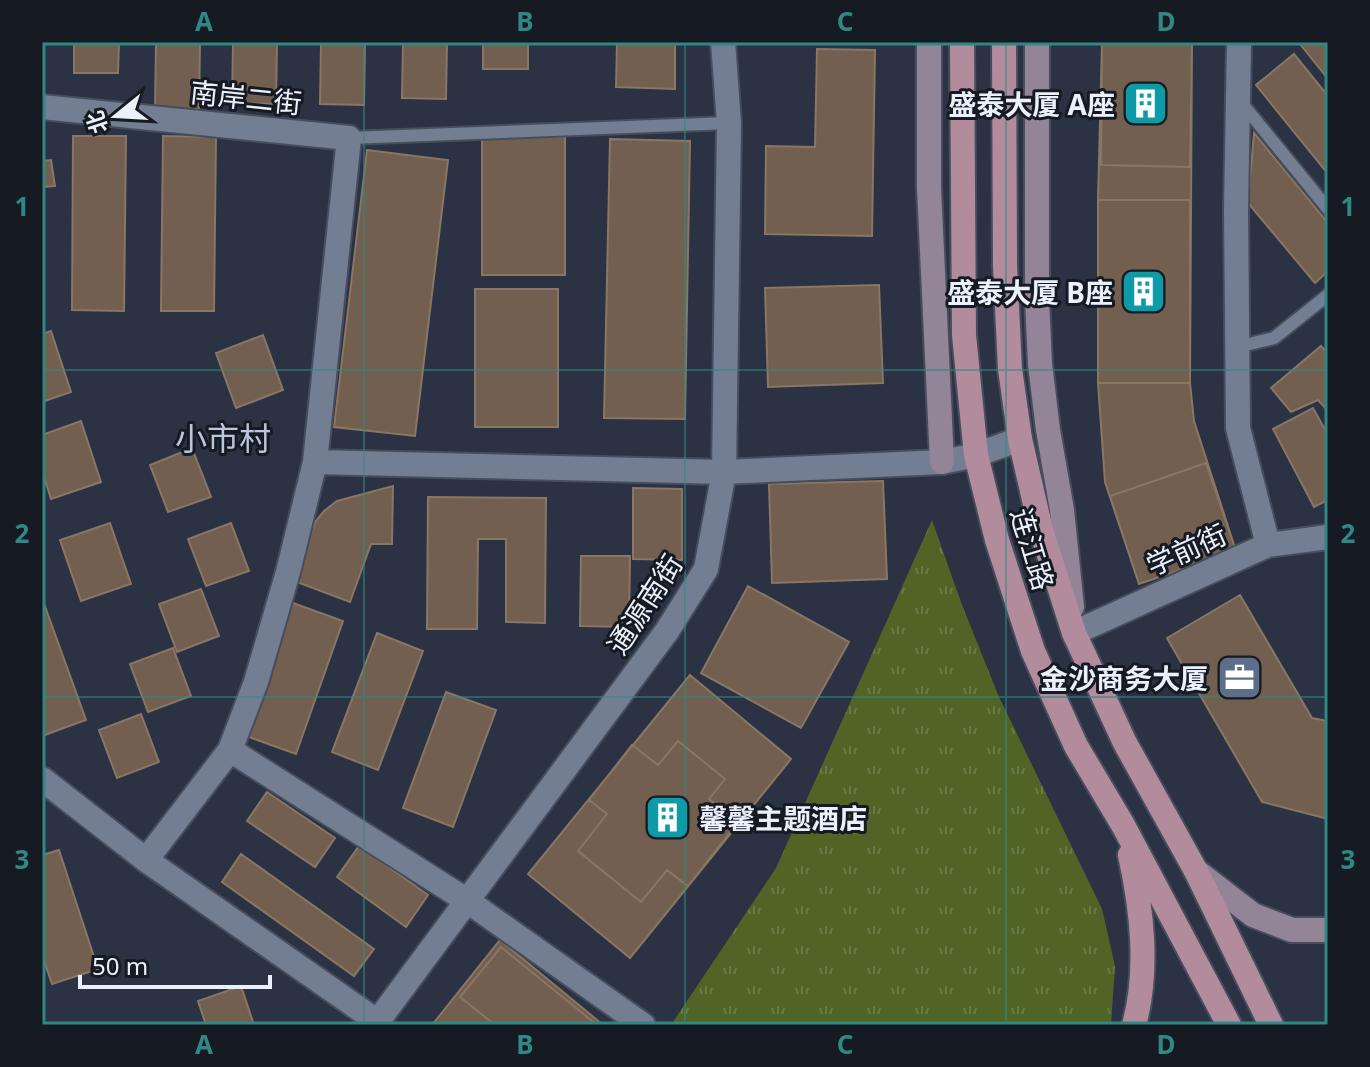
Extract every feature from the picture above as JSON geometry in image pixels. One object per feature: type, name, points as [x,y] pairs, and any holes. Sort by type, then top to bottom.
[{"type":"main road","points":[[929,42],[929,188],[942,462]]},
{"type":"main road","name":"连江路","points":[[962,42],[964,335],[976,455],[997,540],[1033,651],[1076,746],[1123,825],[1229,1025]]},
{"type":"main road","name":"连江路","points":[[1004,42],[1005,266],[1010,369],[1020,439],[1041,530],[1074,633],[1125,743],[1196,871],[1271,1025]]},
{"type":"main road","name":"连江路","points":[[1037,42],[1040,364],[1062,510],[1074,633]]},
{"type":"main road","points":[[1123,825],[1140,903],[1140,1003],[1134,1025]]},
{"type":"main road","points":[[1196,871],[1253,915],[1292,930],[1328,930]]},
{"type":"street","name":"通源南街","points":[[377,1023],[667,631],[706,569],[724,472],[729,123],[723,42]]},
{"type":"street","points":[[1239,42],[1238,428],[1268,545]]},
{"type":"street","name":"南岸二街","points":[[42,107],[349,138]]},
{"type":"street","points":[[146,860],[230,750],[256,682],[288,572],[315,462],[349,138]]},
{"type":"street","points":[[315,462],[724,472],[942,462],[976,455],[1020,439]]},
{"type":"street","name":"学前街","points":[[1074,633],[1268,545],[1328,537]]},
{"type":"street","points":[[230,750],[466,900],[643,1025]]},
{"type":"street","points":[[42,779],[146,860],[377,1023]]},
{"type":"lane","points":[[1238,98],[1328,209]]},
{"type":"lane","points":[[349,138],[729,123]]},
{"type":"lane","points":[[1237,347],[1274,338],[1328,295]]},
{"type":"green space","points":[[932,520],[999,697],[1102,909],[1115,966],[1111,1025],[671,1025],[776,868]]},
{"type":"building","points":[[74,42],[119,42],[118,73],[74,73]]},
{"type":"building","points":[[156,42],[200,42],[199,110],[155,110]]},
{"type":"building","points":[[233,42],[277,42],[276,104],[232,103]]},
{"type":"building","points":[[321,42],[365,42],[364,105],[320,104]]},
{"type":"building","points":[[403,42],[447,42],[446,99],[402,98]]},
{"type":"building","points":[[483,42],[528,42],[528,69],[483,69]]},
{"type":"building","points":[[617,42],[675,42],[675,89],[616,87]]},
{"type":"building","name":"盛泰大厦 A座","points":[[1102,42],[1192,42],[1190,167],[1101,165]]},
{"type":"building","points":[[1102,42],[1192,42],[1190,383],[1194,421],[1236,551],[1139,584],[1105,482],[1098,383]]},
{"type":"building","points":[[1328,42],[1328,79],[1300,44]]},
{"type":"building","points":[[817,49],[875,50],[872,236],[765,234],[766,146],[815,147]]},
{"type":"building","points":[[1294,54],[1328,96],[1328,174],[1256,85]]},
{"type":"building","points":[[1254,133],[1328,223],[1328,271],[1315,283],[1248,203]]},
{"type":"building","points":[[73,136],[126,136],[124,311],[72,310]]},
{"type":"building","points":[[163,136],[216,137],[214,311],[161,311]]},
{"type":"building","points":[[482,137],[565,137],[565,275],[482,275]]},
{"type":"building","points":[[610,139],[690,141],[685,419],[604,418]]},
{"type":"building","points":[[367,150],[448,160],[415,436],[334,427]]},
{"type":"building","points":[[51,160],[55,186],[42,187],[42,161]]},
{"type":"building","name":"盛泰大厦 B座","points":[[1098,200],[1190,200],[1190,383],[1098,383]]},
{"type":"building","points":[[879,285],[883,383],[768,387],[765,288]]},
{"type":"building","points":[[475,289],[558,289],[558,427],[475,427]]},
{"type":"building","points":[[51,331],[71,392],[42,402],[42,334]]},
{"type":"building","points":[[263,335],[283,390],[236,408],[216,353]]},
{"type":"building","points":[[1321,346],[1328,354],[1328,411],[1318,400],[1291,412],[1271,388]]},
{"type":"building","points":[[1313,408],[1328,435],[1328,500],[1314,507],[1273,429]]},
{"type":"building","points":[[81,421],[101,482],[51,499],[42,470],[42,435]]},
{"type":"building","points":[[192,448],[211,497],[168,512],[150,465]]},
{"type":"building","points":[[1206,463],[1236,551],[1139,584],[1110,496]]},
{"type":"building","points":[[883,481],[887,579],[772,583],[769,484]]},
{"type":"building","points":[[393,486],[392,544],[371,544],[350,602],[294,581],[315,522],[324,511],[337,501]]},
{"type":"building","points":[[633,488],[682,489],[682,560],[633,559]]},
{"type":"building","points":[[428,497],[546,498],[545,623],[506,622],[506,539],[478,539],[477,629],[427,629]]},
{"type":"building","points":[[110,523],[131,584],[81,601],[60,540]]},
{"type":"building","points":[[231,523],[249,571],[206,586],[188,539]]},
{"type":"building","points":[[581,556],[630,556],[629,627],[580,626]]},
{"type":"building","points":[[748,586],[849,642],[801,728],[701,673]]},
{"type":"building","points":[[201,589],[219,636],[177,652],[159,604]]},
{"type":"building","name":"金沙商务大厦","points":[[1240,595],[1312,718],[1328,721],[1328,819],[1262,802],[1167,638]]},
{"type":"building","points":[[42,598],[86,720],[42,736]]},
{"type":"building","points":[[293,603],[343,621],[296,754],[246,736]]},
{"type":"building","points":[[377,633],[423,651],[378,770],[332,752]]},
{"type":"building","points":[[173,648],[191,696],[148,712],[130,664]]},
{"type":"building","points":[[690,675],[791,759],[630,958],[528,874]]},
{"type":"building","points":[[446,692],[496,710],[453,827],[403,808]]},
{"type":"building","points":[[141,714],[159,762],[117,778],[99,730]]},
{"type":"building","name":"馨馨主题酒店","points":[[678,741],[725,779],[709,799],[738,822],[688,886],[667,870],[641,902],[578,851],[607,814],[589,800],[632,745],[658,765]]},
{"type":"building","points":[[267,792],[335,838],[315,867],[247,821]]},
{"type":"building","points":[[359,846],[428,895],[406,927],[337,877]]},
{"type":"building","points":[[59,850],[98,969],[52,984],[42,955],[42,855]]},
{"type":"building","points":[[241,854],[374,949],[354,976],[222,882]]},
{"type":"building","points":[[500,940],[602,1024],[432,1025]]},
{"type":"building","points":[[501,947],[597,1025],[495,1025],[460,997]]},
{"type":"building","points":[[241,986],[254,1025],[206,1025],[198,1001]]},
{"type":"place","name":"盛泰大厦 A座","points":[[1146,104]]},
{"type":"place","name":"盛泰大厦 B座","points":[[1144,292]]},
{"type":"place","name":"金沙商务大厦","points":[[1239,678]]},
{"type":"place","name":"馨馨主题酒店","points":[[668,818]]},
{"type":"district","name":"小市村","points":[[223,437]]}]
